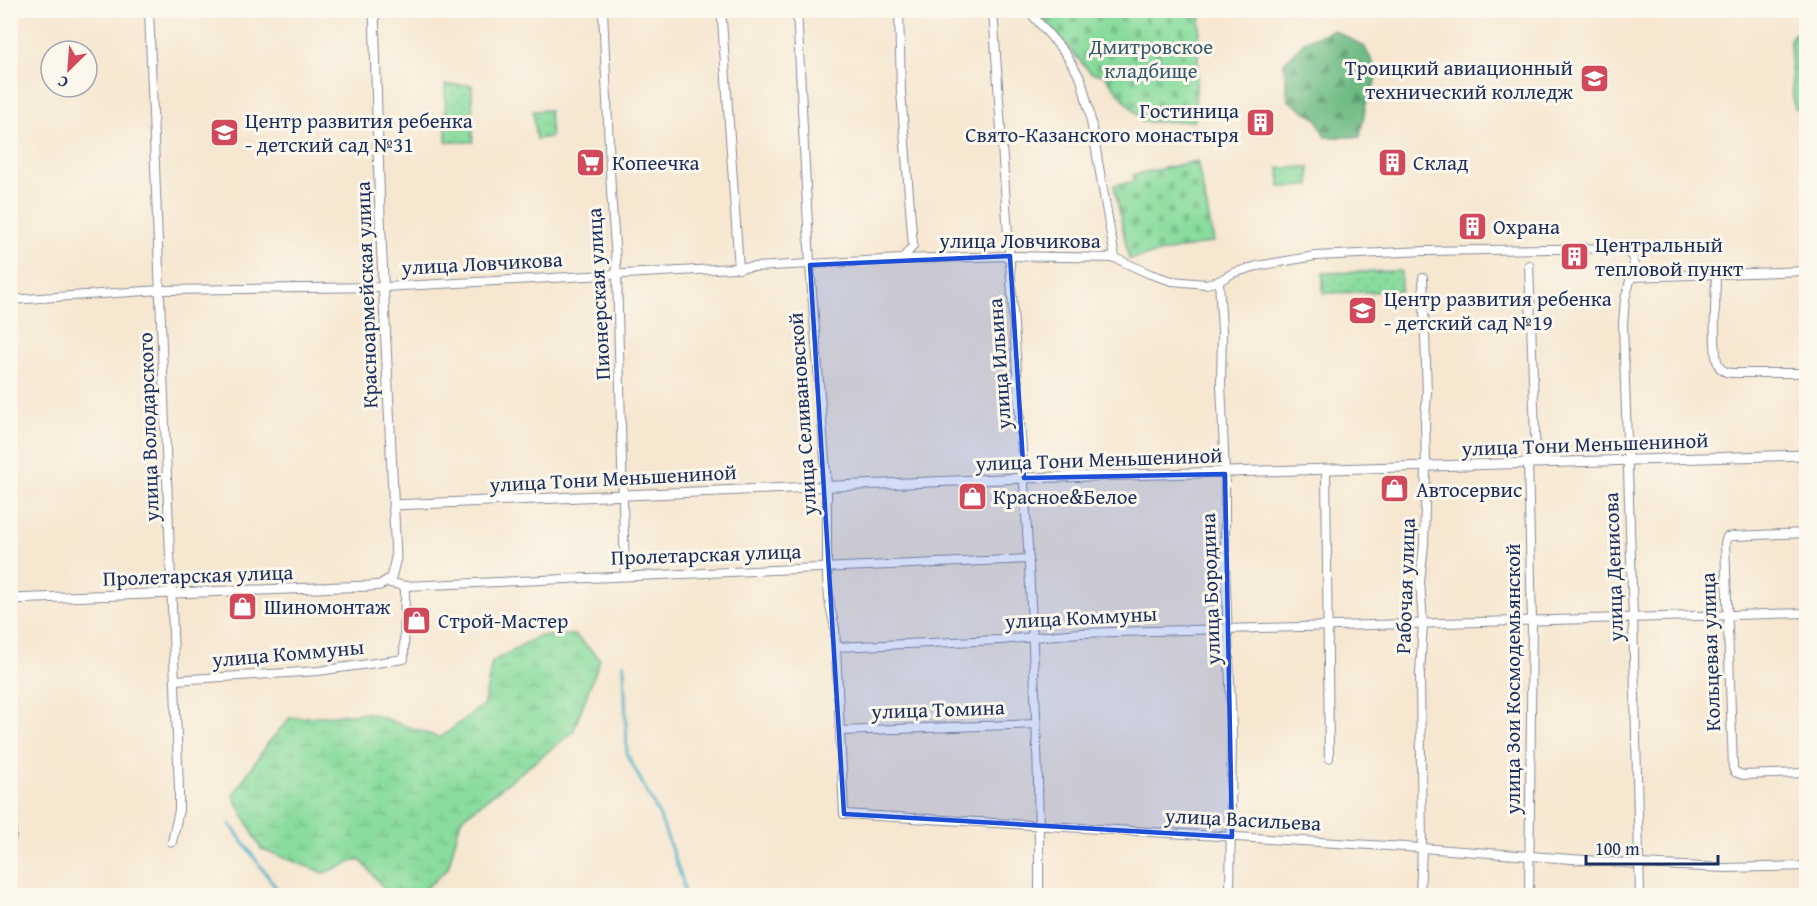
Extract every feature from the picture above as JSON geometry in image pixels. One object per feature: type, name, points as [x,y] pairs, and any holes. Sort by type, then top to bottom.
[{"type":"street","name":"улица Володарского","points":[[149,10],[179,810],[172,842]]},
{"type":"street","name":"Красноармейская улица","points":[[374,10],[396,558],[389,580]]},
{"type":"street","name":"Пионерская улица","points":[[603,10],[610,180],[617,275],[625,576]]},
{"type":"street","name":"улица Селивановской","points":[[797,10],[810,265],[827,486],[828,592],[835,628],[844,814]]},
{"type":"street","points":[[899,10],[901,92],[913,246],[922,259]]},
{"type":"street","name":"улица Ильина","points":[[993,10],[1034,637],[1040,826],[1039,896]]},
{"type":"street","points":[[1028,10],[1065,53],[1081,79],[1089,110],[1115,258]]},
{"type":"street","points":[[722,20],[739,269]]},
{"type":"street","points":[[902,259],[913,246]]},
{"type":"street","name":"улица Ловчикова","points":[[10,300],[161,290],[384,286],[902,259],[1010,256],[1115,258],[1172,281],[1206,284],[1257,266],[1315,256],[1425,251],[1617,248]]},
{"type":"street","name":"улица Денисова","points":[[1617,248],[1627,251],[1633,258],[1623,324],[1640,896]]},
{"type":"street","points":[[1529,265],[1532,463]]},
{"type":"street","points":[[1631,277],[1806,271]]},
{"type":"street","points":[[1716,274],[1716,353],[1722,370],[1733,374],[1806,373]]},
{"type":"street","name":"Рабочая улица","points":[[1420,896],[1422,848],[1420,674],[1423,623],[1420,582],[1424,543],[1427,392],[1423,278]]},
{"type":"street","name":"улица Бородина","points":[[1219,281],[1225,474],[1225,568],[1232,729],[1230,896]]},
{"type":"street","name":"улица Тони Меньшениной","points":[[393,505],[1024,478],[1225,474],[1806,455]]},
{"type":"street","name":"улица Зои Космодемьянской","points":[[1529,896],[1532,463]]},
{"type":"street","points":[[1326,471],[1329,758]]},
{"type":"street","name":"Кольцевая улица","points":[[1806,533],[1727,537],[1725,543],[1732,768],[1743,775],[1806,773]]},
{"type":"street","name":"Пролетарская улица","points":[[10,599],[370,586],[389,580],[405,586],[1029,560]]},
{"type":"street","name":"улица Коммуны","points":[[175,680],[318,671],[404,659],[405,586]]},
{"type":"street","name":"улица Коммуны","points":[[836,647],[1080,633],[1329,628],[1423,623],[1806,613]]},
{"type":"street","points":[[10,724],[12,837]]},
{"type":"street","name":"улица Томина","points":[[840,731],[1037,724]]},
{"type":"street","name":"улица Васильева","points":[[844,814],[1422,848],[1639,864],[1726,868],[1806,866]]},
{"type":"highlighted area","points":[[1010,256],[1024,478],[1225,474],[1232,837],[844,814],[810,265]]},
{"type":"green space","name":"Дмитровское кладбище","points":[[1036,11],[1201,11],[1194,121],[1143,122],[1104,75],[1091,73]]},
{"type":"green space","points":[[1333,30],[1364,46],[1379,74],[1366,104],[1360,137],[1325,137],[1317,119],[1288,100],[1284,63],[1305,41]]},
{"type":"green space","points":[[1806,31],[1806,112],[1795,109],[1793,102],[1790,41],[1794,34]]},
{"type":"green space","points":[[445,85],[472,85],[473,142],[446,142]]},
{"type":"green space","points":[[549,110],[551,137],[536,139],[533,111]]},
{"type":"green space","points":[[1197,161],[1214,242],[1129,259],[1114,185],[1134,181],[1133,175]]},
{"type":"green space","points":[[1309,167],[1310,186],[1280,187],[1279,168]]},
{"type":"green space","points":[[1401,271],[1401,291],[1323,293],[1323,273]]},
{"type":"green space","points":[[575,635],[600,659],[573,732],[461,819],[448,868],[421,893],[386,891],[360,859],[324,873],[261,849],[233,795],[268,743],[290,718],[369,713],[440,738],[484,704],[492,662],[538,636]]},
{"type":"waterway","points":[[624,664],[627,754],[660,817],[682,879],[685,896]]},
{"type":"waterway","points":[[230,824],[282,896]]},
{"type":"place","name":"Троицкий авиационный технический колледж","points":[[1594,79]]},
{"type":"place","name":"Гостиница Свято-Казанского монастыря","points":[[1260,122]]},
{"type":"place","name":"Центр развития ребенка - детский сад №31","points":[[224,132]]},
{"type":"place","name":"Копеечка","points":[[591,162]]},
{"type":"place","name":"Склад","points":[[1392,162]]},
{"type":"place","name":"Охрана","points":[[1472,226]]},
{"type":"place","name":"Центральный тепловой пункт","points":[[1574,256]]},
{"type":"place","name":"Центр развития ребенка - детский сад №19","points":[[1363,310]]},
{"type":"place","name":"Автосервис","points":[[1395,489]]},
{"type":"place","name":"Красное&Белое","points":[[972,496]]},
{"type":"place","name":"Шиномонтаж","points":[[243,606]]},
{"type":"place","name":"Строй-Мастер","points":[[417,620]]}]
